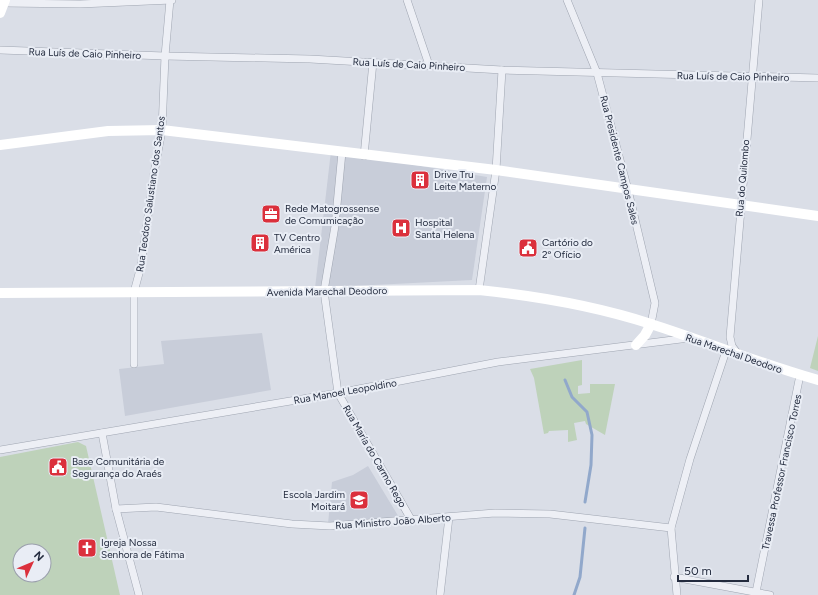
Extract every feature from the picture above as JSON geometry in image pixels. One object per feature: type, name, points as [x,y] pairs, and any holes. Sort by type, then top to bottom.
[{"type":"main road","points":[[0,14],[4,1]]},
{"type":"main road","points":[[0,144],[108,131],[162,130],[364,156],[496,170],[818,216]]},
{"type":"main road","name":"Avenida Marechal Deodoro","points":[[0,293],[479,290],[570,304],[651,324]]},
{"type":"main road","points":[[636,345],[651,324]]},
{"type":"main road","name":"Rua Marechal Deodoro","points":[[651,324],[726,351],[818,380]]},
{"type":"street","points":[[4,1],[80,4],[171,0]]},
{"type":"street","name":"Rua Teodoro Salustiano dos Santos","points":[[134,364],[134,292],[141,266],[154,173],[162,130],[165,56],[171,0]]},
{"type":"street","points":[[407,0],[429,65]]},
{"type":"street","name":"Rua Presidente Campos Sales","points":[[567,0],[597,73],[628,190],[655,302],[651,324]]},
{"type":"street","name":"Rua do Quilombo","points":[[738,355],[732,346],[730,336],[740,204],[759,0]]},
{"type":"street","name":"Rua Luís de Caio Pinheiro","points":[[0,50],[165,56],[310,58],[502,70],[818,78]]},
{"type":"street","points":[[364,156],[373,62]]},
{"type":"street","points":[[479,290],[496,170],[502,70]]},
{"type":"street","name":"Rua María do Carmo Rego","points":[[342,152],[335,226],[324,291],[338,393],[412,521]]},
{"type":"street","name":"Rua Manoel Leopoldino","points":[[0,450],[338,393],[498,362],[690,338]]},
{"type":"street","points":[[677,595],[674,577],[671,528],[690,460],[726,351]]},
{"type":"street","name":"Travessa Professor Francisco Torres","points":[[756,592],[800,375]]},
{"type":"street","points":[[102,433],[116,509],[139,595]]},
{"type":"street","name":"Rua Ministro João Alberto","points":[[116,509],[156,507],[292,524],[330,526],[412,521],[495,513],[550,514],[671,528]]},
{"type":"street","points":[[440,595],[450,517]]},
{"type":"street","points":[[674,577],[770,595]]},
{"type":"shaded area","name":"Hospital Santa Helena","points":[[331,151],[487,177],[472,280],[315,288]]},
{"type":"shaded area","points":[[262,333],[271,390],[125,416],[119,369],[164,364],[161,341]]},
{"type":"shaded area","name":"Escola Jardim Moitará","points":[[368,466],[400,519],[328,524],[332,482],[353,475]]},
{"type":"green space","points":[[818,336],[818,371],[810,368]]},
{"type":"green space","points":[[582,360],[582,385],[578,386],[578,394],[590,393],[590,384],[615,384],[605,435],[586,424],[585,421],[574,423],[577,440],[568,442],[568,430],[549,431],[548,433],[544,434],[534,378],[530,369]]},
{"type":"green space","points":[[78,442],[86,446],[120,595],[0,595],[0,457]]},
{"type":"waterway","points":[[565,380],[572,397],[587,412],[592,435],[591,465],[585,502]]},
{"type":"waterway","points":[[574,595],[580,577],[585,528]]},
{"type":"place","name":"Drive Tru Leite Materno","points":[[420,180]]},
{"type":"place","name":"Rede Matogrossense de Comumicação","points":[[271,214]]},
{"type":"place","name":"Hospital Santa Helena","points":[[401,228]]},
{"type":"place","name":"TV Centro América","points":[[260,243]]},
{"type":"place","name":"Cartório do 2º Ofício","points":[[528,248]]},
{"type":"place","name":"Base Comunitária de Segurança do Araés","points":[[58,467]]},
{"type":"place","name":"Escola Jardim Moitará","points":[[359,500]]},
{"type":"place","name":"Igreja Nossa Senhora de Fátima","points":[[87,548]]}]
